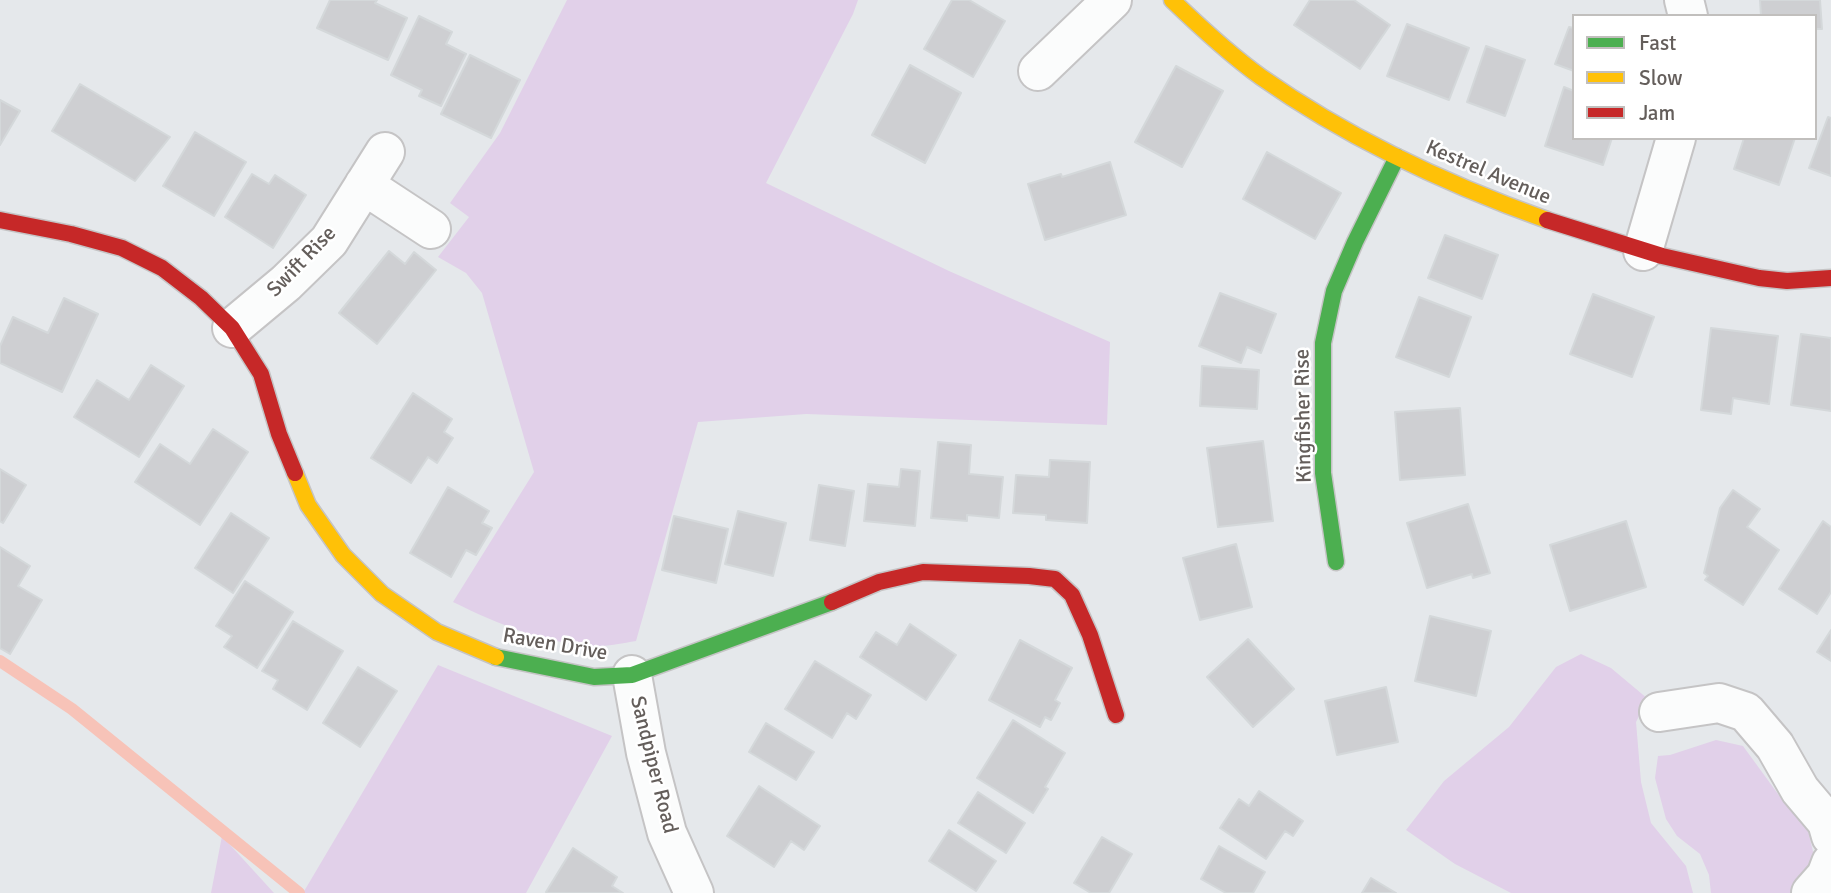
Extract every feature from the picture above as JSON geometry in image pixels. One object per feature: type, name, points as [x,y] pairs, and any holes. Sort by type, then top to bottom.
[{"type":"street","points":[[1038,71],[1112,0]]},
{"type":"street","name":"Kestrel Avenue","points":[[1172,0],[1202,29],[1260,76],[1325,119],[1397,157],[1472,191],[1551,223],[1698,265],[1773,280],[1831,278]]},
{"type":"street","points":[[1643,251],[1675,140]]},
{"type":"street","name":"Swift Rise","points":[[232,328],[286,283],[329,241],[385,152]]},
{"type":"street","name":"Kingfisher Rise","points":[[1336,562],[1323,473],[1323,343],[1334,291],[1397,157]]},
{"type":"street","points":[[364,185],[431,229]]},
{"type":"street","name":"Raven Drive","points":[[0,220],[71,234],[122,248],[162,268],[201,298],[232,328],[261,374],[279,434],[308,505],[342,555],[382,594],[438,632],[498,658],[594,677],[632,675],[812,610],[879,582],[923,572],[1055,579],[1073,595],[1090,635],[1116,715]]},
{"type":"street","name":"Sandpiper Road","points":[[632,675],[646,753],[667,833],[694,893]]},
{"type":"street","points":[[1659,712],[1719,703],[1746,712],[1775,746],[1800,790],[1827,822],[1831,836]]},
{"type":"street","points":[[1811,893],[1826,876],[1831,863]]},
{"type":"shaded area","points":[[567,0],[858,0],[766,183],[949,271],[1110,342],[1107,425],[806,414],[698,422],[636,641],[598,646],[560,642],[505,625],[453,602],[534,472],[482,293],[466,273],[438,257],[469,217],[450,203],[500,133]]},
{"type":"shaded area","points":[[1581,654],[1611,668],[1648,699],[1636,722],[1641,782],[1651,823],[1686,866],[1693,893],[1511,893],[1455,864],[1406,830],[1444,781],[1509,727],[1556,667]]},
{"type":"shaded area","points":[[438,665],[612,736],[526,893],[303,893]]},
{"type":"shaded area","points":[[1716,740],[1743,746],[1786,805],[1807,826],[1814,856],[1794,893],[1711,893],[1709,875],[1700,854],[1677,836],[1666,819],[1655,778],[1658,756],[1670,755]]},
{"type":"shaded area","points":[[222,836],[274,893],[211,893]]},
{"type":"building","points":[[330,0],[377,0],[375,3],[407,18],[388,60],[317,28]]},
{"type":"building","points":[[952,0],[969,0],[1005,21],[973,77],[924,49]]},
{"type":"building","points":[[1310,0],[1354,0],[1390,25],[1360,69],[1294,25]]},
{"type":"building","points":[[1760,0],[1820,0],[1822,29],[1817,29],[1817,14],[1761,14]]},
{"type":"building","points":[[419,16],[452,32],[446,44],[466,54],[441,106],[419,96],[422,90],[391,75]]},
{"type":"building","points":[[1407,24],[1469,48],[1449,100],[1387,76]]},
{"type":"building","points":[[1569,27],[1572,28],[1572,70],[1555,64]]},
{"type":"building","points":[[1486,46],[1525,60],[1505,116],[1467,102]]},
{"type":"building","points":[[470,55],[520,80],[491,138],[441,114]]},
{"type":"building","points":[[910,65],[961,93],[925,163],[872,135]]},
{"type":"building","points":[[1176,66],[1223,91],[1182,167],[1135,142]]},
{"type":"building","points":[[80,84],[170,137],[135,181],[52,131]]},
{"type":"building","points":[[1564,87],[1572,90],[1572,140],[1611,140],[1603,165],[1545,146]]},
{"type":"building","points":[[0,100],[20,111],[0,145]]},
{"type":"building","points":[[1828,117],[1831,118],[1831,176],[1809,168]]},
{"type":"building","points":[[195,132],[246,162],[214,216],[163,186]]},
{"type":"building","points":[[1743,140],[1794,140],[1779,185],[1734,169]]},
{"type":"building","points":[[1267,152],[1341,193],[1315,239],[1243,199]]},
{"type":"building","points":[[1110,162],[1126,215],[1045,240],[1028,184]]},
{"type":"building","points":[[252,174],[269,184],[275,175],[306,195],[273,248],[225,217]]},
{"type":"building","points":[[1445,235],[1498,255],[1482,299],[1428,278]]},
{"type":"building","points":[[389,251],[405,264],[414,252],[436,270],[377,344],[339,313]]},
{"type":"building","points":[[1220,293],[1276,314],[1261,353],[1247,347],[1241,363],[1199,346]]},
{"type":"building","points":[[1593,294],[1654,317],[1632,377],[1570,354]]},
{"type":"building","points":[[1419,297],[1471,317],[1449,377],[1396,357]]},
{"type":"building","points":[[64,298],[98,314],[62,392],[0,363],[0,346],[13,317],[48,333]]},
{"type":"building","points":[[1711,328],[1778,336],[1769,404],[1733,398],[1731,414],[1701,410]]},
{"type":"building","points":[[1801,334],[1831,338],[1831,411],[1791,405]]},
{"type":"building","points":[[151,365],[184,386],[139,457],[74,417],[97,380],[129,400]]},
{"type":"building","points":[[1202,366],[1259,370],[1257,409],[1200,406]]},
{"type":"building","points":[[413,393],[452,419],[444,432],[453,438],[437,463],[428,457],[411,483],[371,458]]},
{"type":"building","points":[[1460,408],[1465,475],[1400,480],[1395,412]]},
{"type":"building","points":[[213,429],[248,452],[200,525],[135,482],[160,444],[190,464]]},
{"type":"building","points":[[1263,441],[1273,521],[1218,527],[1207,448]]},
{"type":"building","points":[[938,442],[971,445],[969,474],[1003,477],[999,518],[967,515],[967,521],[931,518]]},
{"type":"building","points":[[1050,460],[1090,462],[1087,523],[1046,520],[1046,515],[1013,513],[1016,475],[1049,477]]},
{"type":"building","points":[[0,469],[26,485],[3,523],[0,521]]},
{"type":"building","points":[[901,469],[920,471],[915,526],[864,521],[868,484],[899,487]]},
{"type":"building","points":[[819,485],[854,491],[845,546],[810,540]]},
{"type":"building","points":[[448,487],[489,511],[482,523],[492,528],[476,555],[466,550],[451,577],[410,553]]},
{"type":"building","points":[[1733,490],[1760,509],[1747,527],[1779,550],[1743,605],[1705,580],[1708,576],[1704,573],[1720,508]]},
{"type":"building","points":[[1468,504],[1490,573],[1473,578],[1472,574],[1427,588],[1407,523]]},
{"type":"building","points":[[738,511],[786,523],[773,576],[725,564]]},
{"type":"building","points":[[231,513],[269,538],[233,593],[195,568]]},
{"type":"building","points":[[674,516],[728,529],[716,583],[662,570]]},
{"type":"building","points":[[1626,521],[1646,587],[1570,611],[1550,545]]},
{"type":"building","points":[[1823,521],[1831,527],[1831,592],[1817,614],[1779,589]]},
{"type":"building","points":[[1236,544],[1252,607],[1200,620],[1183,558]]},
{"type":"building","points":[[0,547],[30,566],[18,586],[42,600],[10,654],[0,648]]},
{"type":"building","points":[[245,581],[293,612],[257,668],[224,647],[232,636],[216,626]]},
{"type":"building","points":[[1430,616],[1491,631],[1476,696],[1415,681]]},
{"type":"building","points":[[293,621],[343,651],[307,710],[273,689],[278,680],[262,671]]},
{"type":"building","points":[[910,624],[956,655],[926,700],[860,657],[876,632],[897,645]]},
{"type":"building","points":[[1831,630],[1831,661],[1817,652]]},
{"type":"building","points":[[1248,639],[1294,689],[1253,727],[1207,677]]},
{"type":"building","points":[[1020,640],[1072,668],[1055,700],[1060,703],[1051,720],[1045,717],[1040,727],[989,700]]},
{"type":"building","points":[[815,661],[871,695],[856,719],[847,713],[832,738],[785,709]]},
{"type":"building","points":[[358,667],[397,691],[360,747],[323,723]]},
{"type":"building","points":[[1386,687],[1398,742],[1337,755],[1325,701]]},
{"type":"building","points":[[1013,720],[1065,753],[1033,813],[977,778]]},
{"type":"building","points":[[766,723],[814,752],[796,780],[749,752]]},
{"type":"building","points":[[759,786],[820,826],[804,850],[791,841],[774,867],[727,836]]},
{"type":"building","points":[[1259,791],[1303,821],[1293,836],[1285,831],[1266,859],[1220,828],[1239,799],[1249,806]]},
{"type":"building","points":[[978,792],[1025,823],[1006,853],[958,823]]},
{"type":"building","points":[[949,830],[996,861],[976,891],[929,861]]},
{"type":"building","points":[[1102,837],[1132,854],[1109,893],[1091,893],[1074,883]]},
{"type":"building","points":[[1219,846],[1265,872],[1253,893],[1226,893],[1201,879]]},
{"type":"building","points":[[573,848],[617,877],[612,886],[623,893],[546,892]]},
{"type":"building","points":[[1371,878],[1396,893],[1362,893]]},
{"type":"waterway","points":[[0,661],[72,709],[299,893]]},
{"type":"traffic: fast","points":[[1336,562],[1323,473],[1323,343],[1334,291],[1397,157]]},
{"type":"traffic: fast","points":[[496,657],[594,677],[632,675],[832,602]]},
{"type":"traffic: slow","points":[[1172,0],[1249,68],[1329,120],[1435,175],[1547,220]]},
{"type":"traffic: slow","points":[[295,473],[308,505],[343,555],[382,594],[437,632],[496,657]]},
{"type":"traffic: jam","points":[[0,220],[71,234],[122,248],[162,268],[201,298],[232,328],[261,374],[279,434],[295,473]]},
{"type":"traffic: jam","points":[[1547,220],[1662,256],[1759,278],[1787,281],[1831,278]]},
{"type":"traffic: jam","points":[[832,602],[879,582],[923,572],[1055,579],[1072,595],[1090,635],[1116,715]]}]
